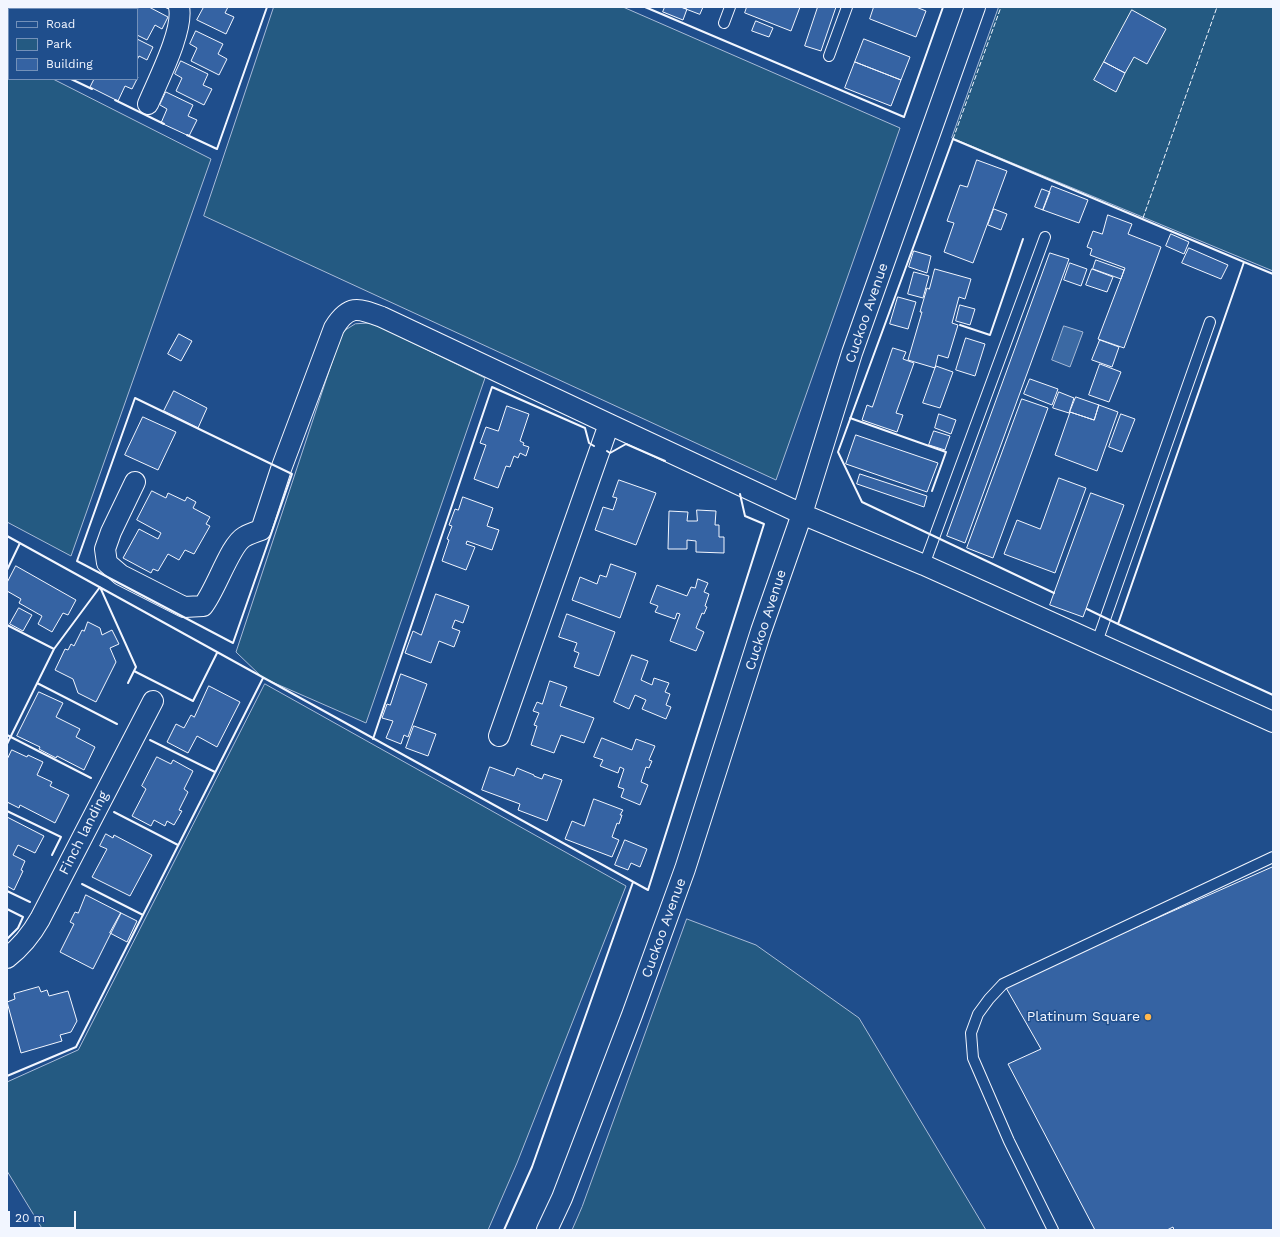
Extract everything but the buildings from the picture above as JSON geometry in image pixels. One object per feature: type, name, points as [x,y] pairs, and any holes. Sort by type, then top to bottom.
[{"type":"street","points":[[148,104],[177,33],[179,7]]},
{"type":"street","name":"Cuckoo Avenue","points":[[547,1230],[562,1198],[624,1037],[685,870],[761,631],[802,514],[852,353],[975,7]]},
{"type":"street","points":[[135,482],[111,532],[105,549],[107,563],[121,575],[184,607],[204,606],[210,598],[233,549],[242,537],[261,530],[281,469],[334,328],[342,316],[354,309],[367,311],[802,514],[924,565],[1273,722]]},
{"type":"street","points":[[499,736],[609,424]]},
{"type":"street","name":"Finch landing","points":[[7,958],[30,936],[40,919],[153,701]]},
{"type":"lane","points":[[724,23],[730,7]]},
{"type":"lane","points":[[829,56],[847,7]]},
{"type":"lane","points":[[924,565],[1045,237]]},
{"type":"lane","points":[[1097,642],[1210,322]]},
{"type":"lane","points":[[1053,1230],[1009,1141],[973,1058],[971,1033],[978,1014],[1003,984],[1273,857]]},
{"type":"green space","points":[[7,7],[39,7],[8,8],[7,48]]},
{"type":"green space","points":[[274,7],[623,7],[900,128],[776,480],[204,216]]},
{"type":"green space","points":[[999,7],[1273,7],[1273,271],[952,138]]},
{"type":"green space","points":[[7,56],[8,80],[55,80],[211,159],[71,556],[7,522]]},
{"type":"green space","points":[[372,323],[485,378],[366,723],[263,678],[236,652],[342,332],[355,324]]},
{"type":"green space","points":[[265,684],[626,886],[517,1163],[488,1230],[43,1230],[7,1171],[7,1082],[78,1050]]},
{"type":"green space","points":[[687,919],[756,945],[859,1018],[986,1230],[572,1230],[582,1207]]},
{"type":"shaded area","points":[[1064,326],[1083,332],[1070,367],[1052,360]]},
{"type":"fence","points":[[953,139],[1001,7]]},
{"type":"fence","points":[[1143,218],[1217,7]]},
{"type":"wall","points":[[187,135],[217,149],[267,7]]},
{"type":"wall","points":[[645,7],[904,117],[943,7]]},
{"type":"wall","points":[[73,80],[92,89]]},
{"type":"wall","points":[[115,100],[164,124]]},
{"type":"wall","points":[[1054,593],[862,502],[838,452],[953,139],[1244,262],[1118,624],[1087,609]]},
{"type":"wall","points":[[960,325],[990,335],[1023,239]]},
{"type":"wall","points":[[1244,262],[1273,274]]},
{"type":"wall","points":[[373,739],[492,387],[585,428],[589,443],[594,446]]},
{"type":"wall","points":[[135,398],[292,474],[233,643],[77,561],[135,398]]},
{"type":"wall","points":[[850,418],[946,452],[932,491]]},
{"type":"wall","points":[[607,451],[610,453],[626,444],[665,461]]},
{"type":"wall","points":[[7,536],[648,890],[764,524],[745,516],[740,494]]},
{"type":"wall","points":[[7,570],[20,543]]},
{"type":"wall","points":[[7,744],[54,649],[100,587],[136,667],[128,683]]},
{"type":"wall","points":[[1118,624],[1273,695]]},
{"type":"wall","points":[[7,625],[54,649]]},
{"type":"wall","points":[[134,671],[193,701],[217,653]]},
{"type":"wall","points":[[7,1076],[76,1047],[263,678]]},
{"type":"wall","points":[[37,683],[117,724]]},
{"type":"wall","points":[[7,735],[91,778]]},
{"type":"wall","points":[[150,740],[215,772]]},
{"type":"wall","points":[[7,811],[61,837],[52,855]]},
{"type":"wall","points":[[114,812],[178,845]]},
{"type":"wall","points":[[504,1230],[532,1167],[633,882]]},
{"type":"wall","points":[[82,884],[143,915]]},
{"type":"wall","points":[[7,891],[30,902]]},
{"type":"wall","points":[[7,909],[23,917],[18,928],[7,939]]},
{"type":"place","name":"Platinum Square","points":[[1148,1017]]}]
